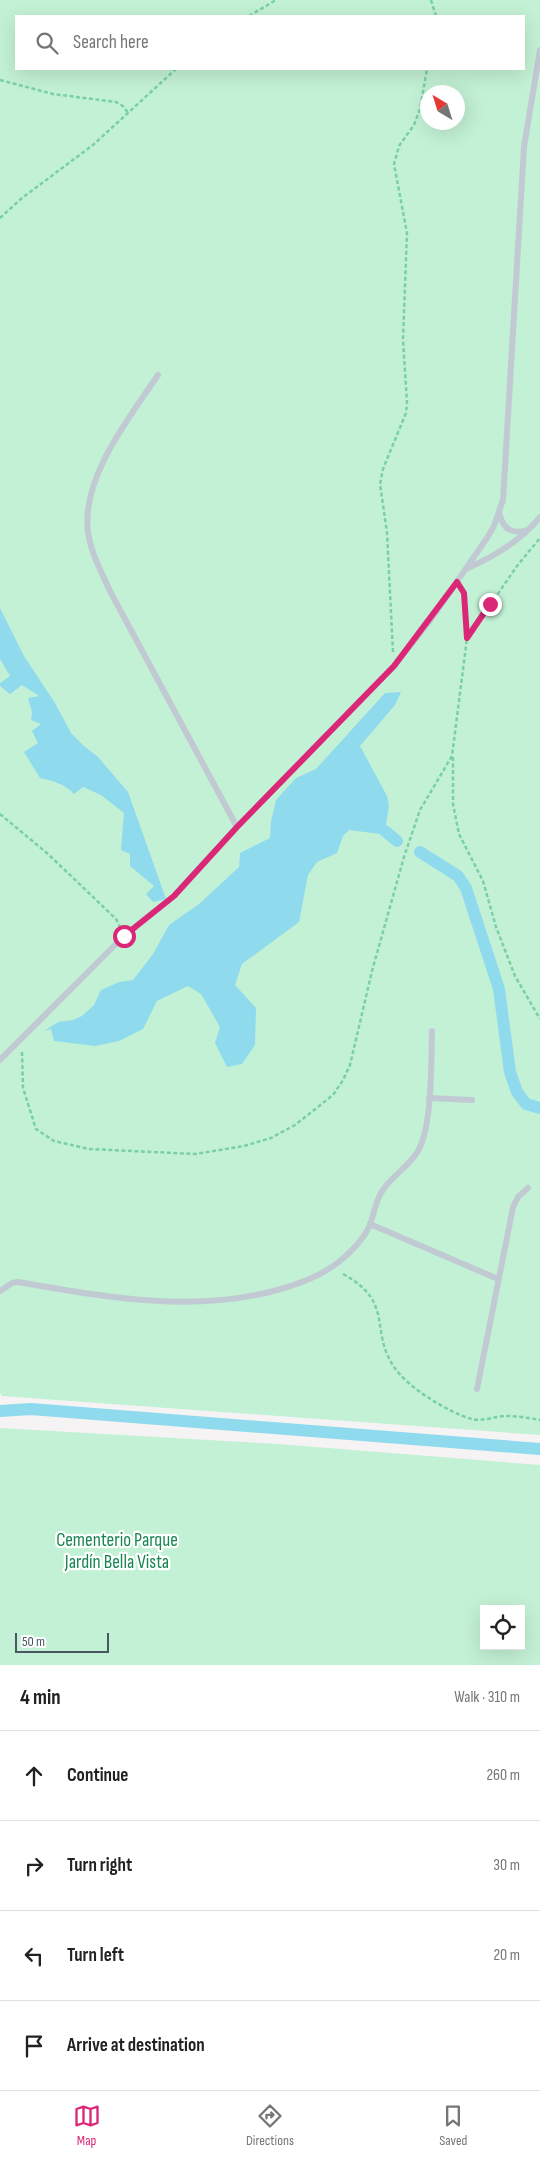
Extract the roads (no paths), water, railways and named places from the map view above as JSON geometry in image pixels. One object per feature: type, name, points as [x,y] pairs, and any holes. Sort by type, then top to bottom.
[{"type":"lane","points":[[0,1060],[124,936],[174,896],[237,827],[394,666],[457,582],[494,526],[503,500],[524,147],[540,50]]},
{"type":"lane","points":[[158,375],[120,432],[97,472],[90,503],[88,531],[94,554],[111,593],[237,827]]},
{"type":"lane","points":[[499,514],[501,522],[513,532],[528,530]]},
{"type":"lane","points":[[465,570],[496,554],[528,530],[540,517]]},
{"type":"lane","points":[[0,1291],[12,1283],[18,1282],[92,1294],[160,1301],[210,1302],[235,1300],[309,1281],[328,1270],[354,1248],[370,1224],[376,1200],[384,1188],[409,1163],[422,1144],[429,1098],[432,1031]]},
{"type":"lane","points":[[429,1098],[472,1100]]},
{"type":"lane","points":[[477,1389],[514,1207],[518,1197],[528,1188]]},
{"type":"lane","points":[[370,1224],[498,1279]]},
{"type":"water","points":[[0,608],[24,656],[55,703],[71,733],[98,757],[128,792],[166,899],[153,902],[146,894],[154,886],[130,866],[130,854],[121,850],[124,813],[101,795],[83,787],[74,794],[63,785],[40,778],[24,752],[38,743],[32,731],[41,724],[31,720],[32,712],[28,698],[39,696],[22,685],[10,694],[0,686],[0,683],[10,676],[0,659]]},
{"type":"water","points":[[401,692],[395,705],[360,746],[387,796],[389,806],[385,831],[380,834],[349,830],[343,836],[337,853],[317,862],[308,875],[299,922],[242,964],[235,985],[256,1008],[255,1045],[242,1064],[227,1067],[215,1043],[220,1027],[201,994],[188,986],[157,1001],[143,1029],[119,1041],[95,1046],[54,1041],[51,1029],[44,1031],[58,1022],[73,1020],[82,1016],[94,1005],[101,990],[119,982],[133,980],[153,954],[169,925],[199,904],[239,867],[240,853],[270,838],[271,821],[276,800],[296,778],[316,769],[385,693]]},
{"type":"waterway","points":[[385,831],[397,841]]},
{"type":"waterway","points":[[420,852],[458,876],[466,888],[499,989],[510,1072],[517,1092],[526,1104],[540,1108]]},
{"type":"waterway","points":[[0,1411],[31,1409],[540,1449]]},
{"type":"park label","name":"Cementerio Parque Jardín Bella Vista","points":[[117,1550]]}]
